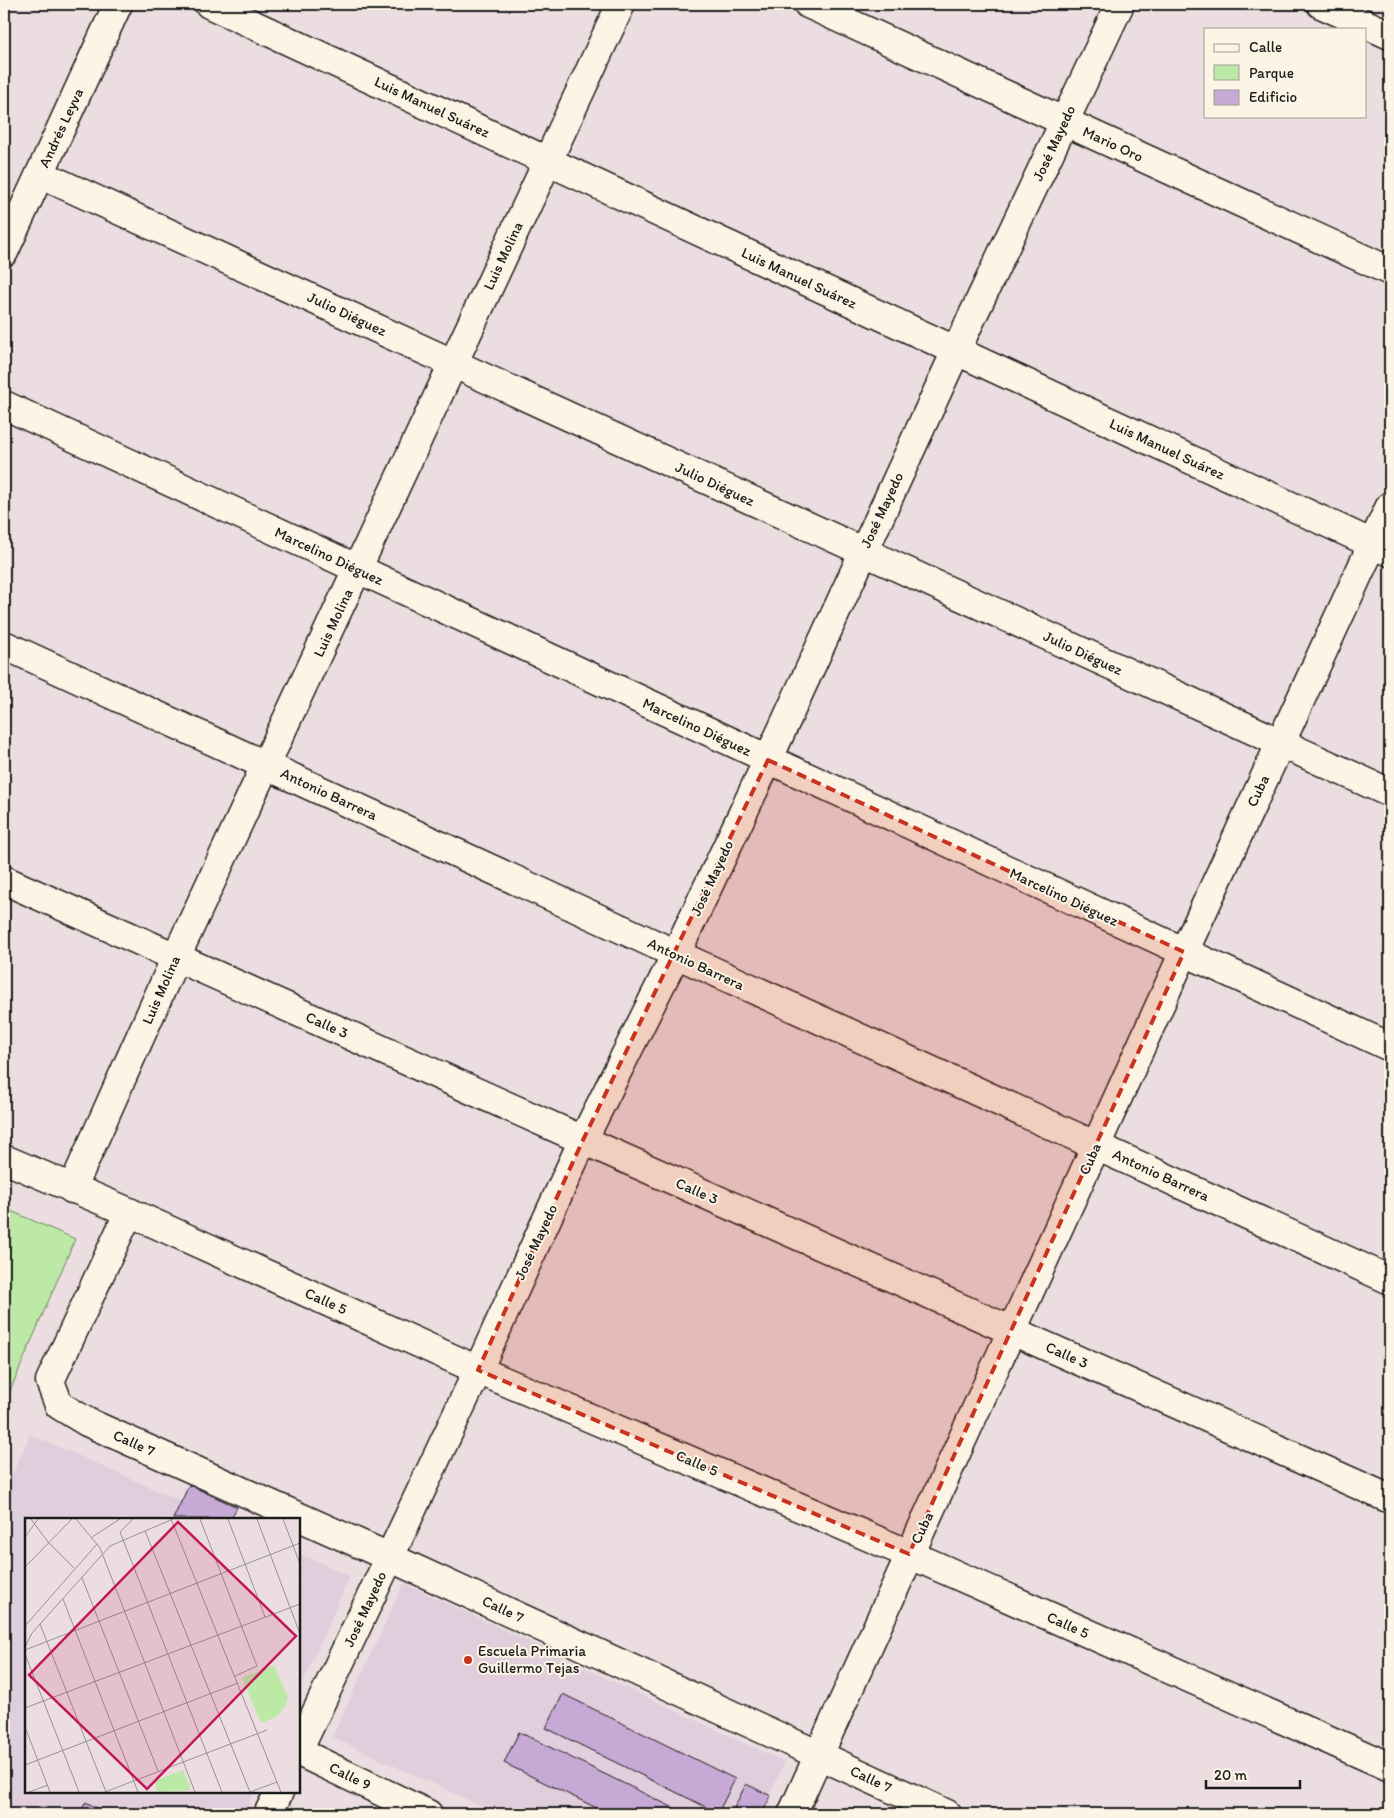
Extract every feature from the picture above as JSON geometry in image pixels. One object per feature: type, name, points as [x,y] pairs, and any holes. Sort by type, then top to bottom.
[{"type":"street","name":"Andrés Leyva","points":[[4,252],[118,4]]},
{"type":"street","name":"Luis Manuel Suárez","points":[[209,4],[1381,548]]},
{"type":"street","name":"Luis Molina","points":[[72,1189],[176,957],[620,4]]},
{"type":"street","name":"Mario Oro","points":[[808,4],[1390,271]]},
{"type":"street","name":"José Mayedo","points":[[300,1749],[478,1370],[583,1140],[676,954],[768,760],[862,552],[1120,4]]},
{"type":"street","points":[[1321,4],[1390,35]]},
{"type":"street","name":"Julio Diéguez","points":[[40,174],[1390,793]]},
{"type":"street","name":"Marcelino Diéguez","points":[[4,405],[1390,1047]]},
{"type":"street","name":"Cuba","points":[[792,1814],[1280,743],[1381,548],[1390,506]]},
{"type":"street","name":"Antonio Barrera","points":[[4,645],[1390,1280]]},
{"type":"street","name":"Calle 3","points":[[4,880],[1390,1499]]},
{"type":"street","name":"Calle 5","points":[[4,1159],[129,1212],[478,1370],[909,1554],[1390,1767]]},
{"type":"street","name":"Calle 7","points":[[129,1212],[50,1381],[60,1405],[87,1422],[389,1557],[947,1814]]},
{"type":"street","name":"Calle 9","points":[[300,1751],[428,1814]]},
{"type":"street","points":[[268,1814],[278,1793]]},
{"type":"highlighted area","points":[[768,760],[1184,952],[909,1554],[478,1370],[583,1140]]},
{"type":"shaded area","points":[[30,1434],[220,1518],[25,1518],[25,1793],[254,1793],[244,1814],[4,1814],[4,1493]]},
{"type":"shaded area","points":[[300,1553],[350,1576],[300,1690]]},
{"type":"shaded area","name":"Escuela Primaria Guillermo Tejas","points":[[404,1583],[785,1762],[760,1814],[498,1814],[332,1737]]},
{"type":"green space","points":[[4,1208],[75,1239],[4,1405]]},
{"type":"building","points":[[189,1485],[237,1507],[232,1518],[173,1518]]},
{"type":"building","points":[[563,1694],[735,1779],[718,1813],[546,1728]]},
{"type":"building","points":[[519,1732],[686,1814],[609,1814],[504,1763]]},
{"type":"building","points":[[746,1784],[771,1796],[762,1814],[731,1814]]},
{"type":"building","points":[[86,1802],[107,1814],[79,1814]]},
{"type":"place","name":"Escuela Primaria Guillermo Tejas","points":[[468,1660]]}]
